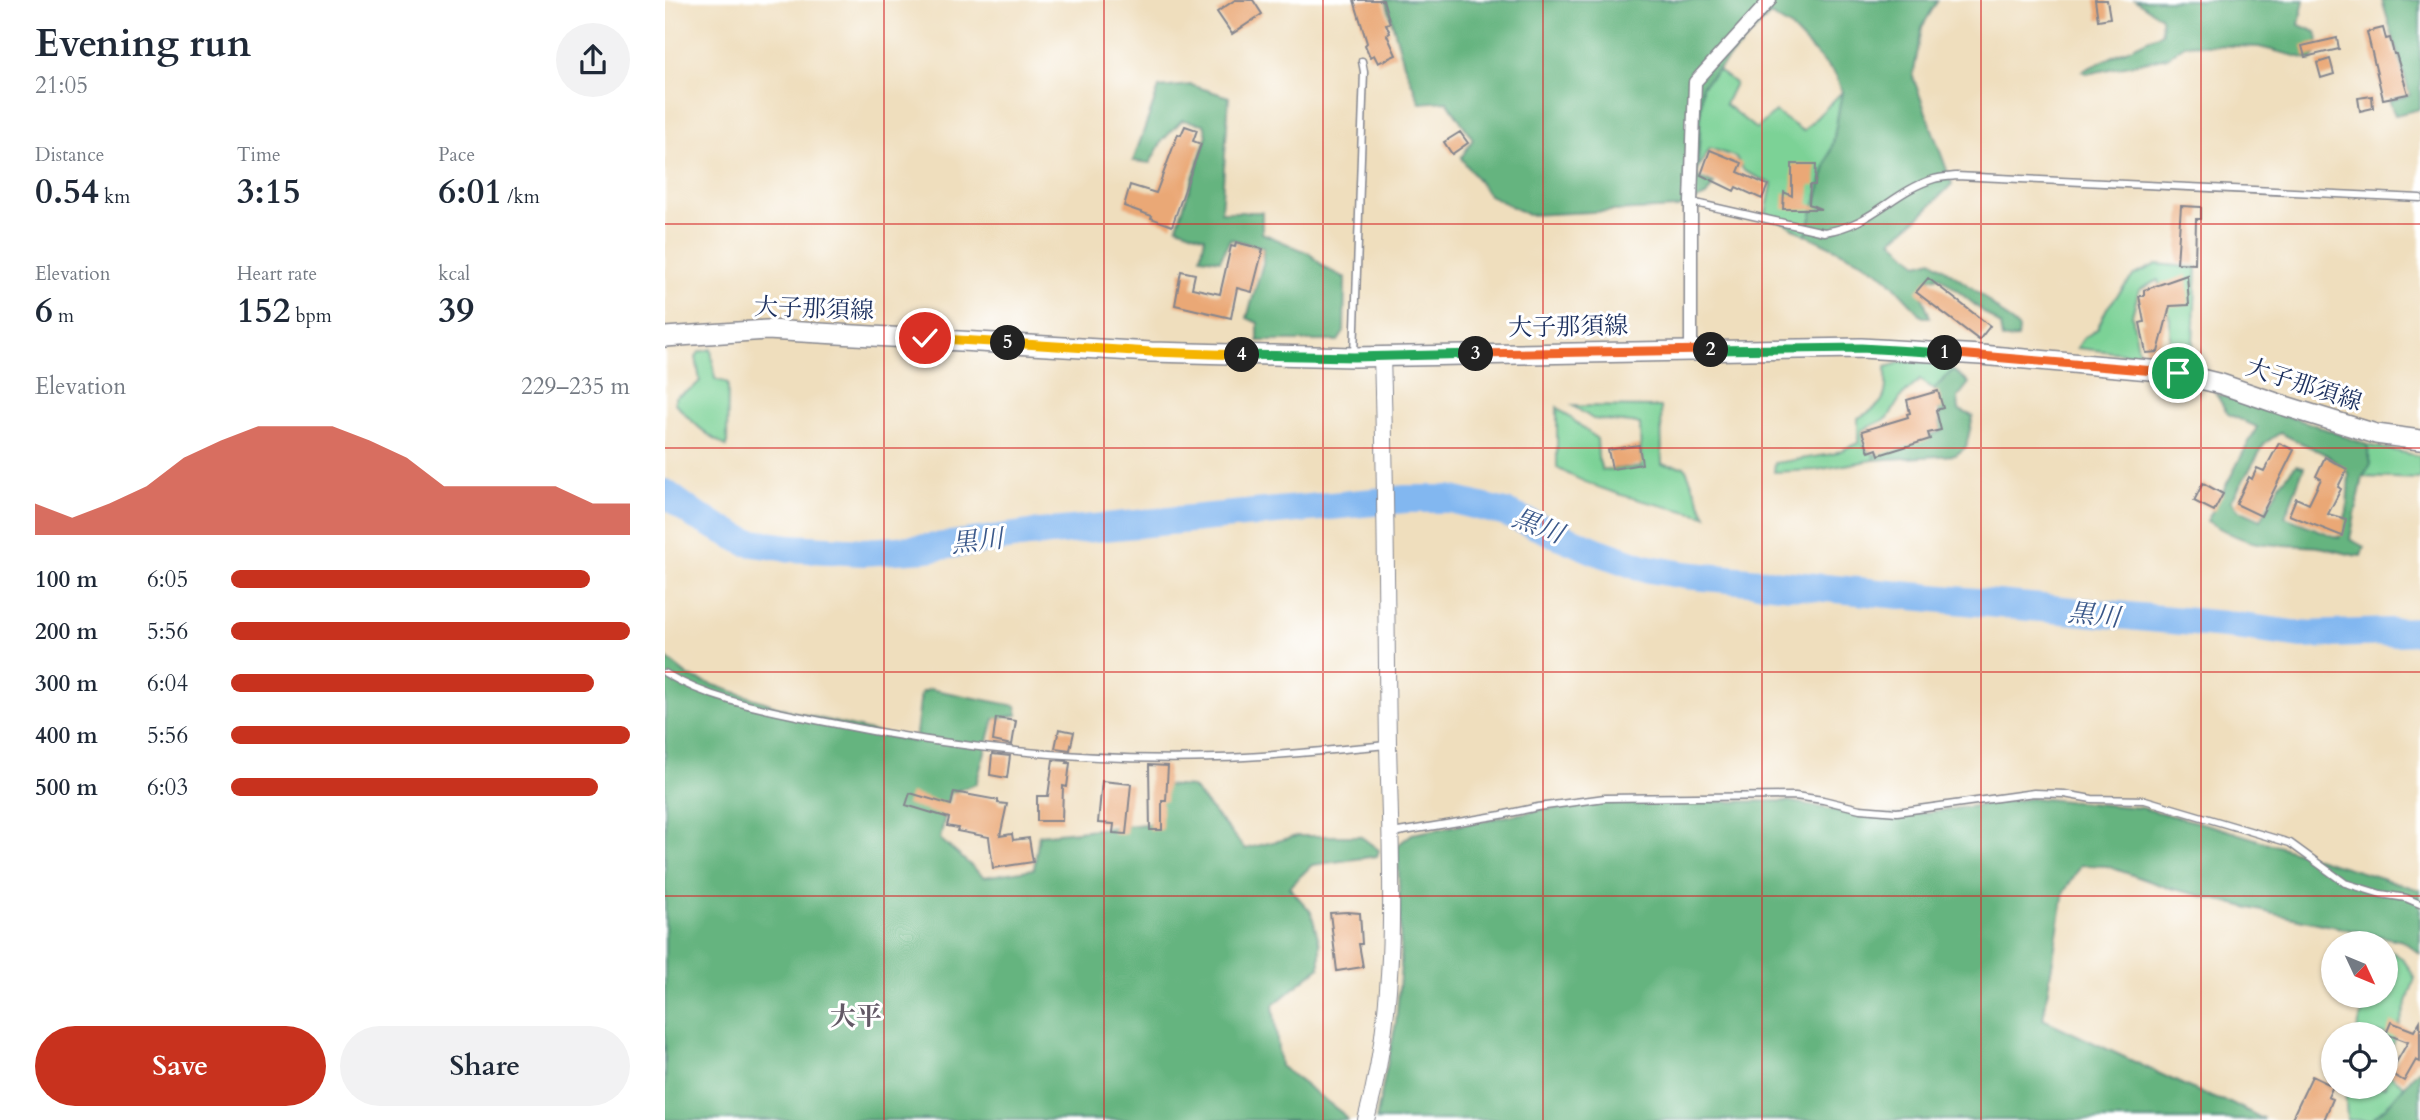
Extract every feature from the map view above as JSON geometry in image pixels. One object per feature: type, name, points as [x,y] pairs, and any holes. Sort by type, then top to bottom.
[{"type":"main road","name":"大子那須線","points":[[665,337],[767,330],[1151,352],[1354,357],[1861,348],[1994,356],[2172,372],[2221,384],[2376,433],[2420,440]]},
{"type":"street","points":[[1691,350],[1695,82],[1770,0]]},
{"type":"street","points":[[1366,1120],[1382,1048],[1391,967],[1382,356]]},
{"type":"lane","points":[[1354,357],[1364,72],[1362,61]]},
{"type":"lane","points":[[1692,202],[1824,232],[1841,230],[1860,222],[1934,178],[1956,176],[2420,198]]},
{"type":"lane","points":[[665,673],[709,694],[789,714],[879,733],[1020,752],[1157,759],[1219,758],[1388,745]]},
{"type":"lane","points":[[1391,833],[1605,798],[1795,796],[1860,809],[1897,812],[2034,793],[2064,794],[2092,799],[2145,800],[2290,843],[2345,883],[2420,904]]},
{"type":"green space","points":[[1386,0],[1938,0],[1922,27],[1913,77],[1952,184],[1892,240],[1918,264],[1932,260],[1979,293],[2019,329],[2018,338],[2002,339],[2000,325],[1939,276],[1929,279],[1920,290],[1930,317],[1923,317],[1885,276],[1863,262],[1806,235],[1833,143],[1842,92],[1836,75],[1790,27],[1770,15],[1702,86],[1697,177],[1714,184],[1706,196],[1678,208],[1528,215],[1489,195],[1461,158],[1473,139],[1447,101],[1420,103],[1404,64]]},
{"type":"green space","points":[[2135,0],[2304,0],[2299,25],[2316,32],[2320,48],[2312,60],[2259,47],[2186,44],[2167,57],[2087,74],[2082,71],[2162,33],[2161,17]]},
{"type":"green space","points":[[2382,0],[2420,0],[2420,109],[2395,115],[2389,101],[2410,95]]},
{"type":"green space","points":[[1718,70],[1735,83],[1725,104],[1756,129],[1775,112],[1803,131],[1842,92],[1833,143],[1806,235],[1766,213],[1772,184],[1744,171],[1736,157],[1710,148],[1698,168],[1702,86]]},
{"type":"green space","points":[[1191,85],[1229,97],[1221,212],[1262,212],[1262,233],[1309,253],[1325,268],[1345,278],[1344,332],[1338,341],[1258,341],[1258,323],[1247,318],[1263,263],[1263,247],[1230,239],[1220,260],[1201,257],[1205,237],[1177,227],[1207,135],[1204,124],[1182,120],[1162,141],[1150,163],[1133,161],[1159,88]]},
{"type":"green space","points":[[2157,264],[2197,268],[2192,361],[2170,356],[2170,319],[2158,280],[2139,290],[2132,315],[2139,355],[2077,348],[2083,339],[2097,329],[2107,308],[2134,275]]},
{"type":"green space","points":[[711,349],[715,379],[728,383],[727,447],[699,427],[675,403],[675,397],[693,388],[700,381],[696,357],[699,352]]},
{"type":"green space","points":[[1905,361],[1942,363],[1953,370],[1934,389],[1920,380],[1901,397],[1888,418],[1862,430],[1863,444],[1868,452],[1875,454],[1873,460],[1816,470],[1774,472],[1775,463],[1833,454],[1858,443],[1858,418],[1883,399],[1886,367]]},
{"type":"green space","points":[[1953,370],[1969,383],[1958,397],[1959,410],[1973,416],[1966,447],[1956,455],[1873,460],[1875,454],[1941,431],[1938,396],[1934,389]]},
{"type":"green space","points":[[2216,394],[2312,424],[2367,445],[2371,464],[2363,477],[2350,539],[2364,547],[2361,556],[2318,547],[2251,542],[2207,521],[2257,427],[2228,414]],"holes":[[[2280,433],[2327,455],[2349,474],[2347,511],[2339,538],[2285,517],[2304,467],[2296,465],[2280,484],[2261,520],[2239,510],[2231,501],[2265,443]]]},
{"type":"green space","points":[[1573,406],[1661,407],[1662,464],[1685,467],[1706,516],[1592,485],[1557,468],[1557,407],[1597,439],[1602,470],[1641,467],[1640,424],[1593,419]]},
{"type":"green space","points":[[2367,445],[2420,456],[2420,479],[2363,477],[2371,464]]},
{"type":"green space","points":[[665,657],[690,677],[794,712],[915,742],[921,693],[930,689],[1016,706],[1018,715],[994,719],[976,784],[950,793],[940,839],[984,877],[1034,869],[1039,835],[1155,823],[1163,785],[1192,787],[1245,849],[1297,836],[1360,836],[1379,850],[1377,856],[1312,865],[1289,887],[1311,912],[1320,945],[1320,967],[1273,1005],[1280,1066],[1342,1113],[1347,1120],[665,1120]]},
{"type":"green space","points":[[2034,798],[2142,808],[2213,826],[2420,890],[2420,954],[2398,940],[2398,931],[2356,931],[2166,887],[2107,866],[2081,865],[2064,892],[2043,1019],[2265,1120],[1376,1120],[1396,1023],[1401,965],[1398,845],[1412,834],[1540,810],[1597,803],[1788,801],[1865,816],[1907,815]]},
{"type":"green space","points":[[2398,956],[2415,978],[2398,1030],[2398,1022],[2359,1022],[2364,1008],[2398,1008]]},
{"type":"green space","points":[[2420,1070],[2420,1120],[2370,1120],[2393,1099],[2398,1099],[2398,1093]]},
{"type":"green space","points":[[2398,1081],[2405,1086],[2398,1094]]},
{"type":"green space","points":[[2346,1099],[2393,1099],[2370,1120],[2347,1120]]},
{"type":"building","points":[[1235,0],[1253,0],[1262,14],[1232,34],[1217,12]]},
{"type":"building","points":[[1354,0],[1383,0],[1390,23],[1386,24],[1390,33],[1387,35],[1396,55],[1378,63],[1374,55],[1370,57]]},
{"type":"building","points":[[2095,0],[2107,0],[2110,18],[2098,20]]},
{"type":"building","points":[[2383,28],[2386,39],[2390,38],[2408,94],[2383,99],[2367,32]]},
{"type":"building","points":[[2337,38],[2339,49],[2305,57],[2302,46]]},
{"type":"building","points":[[2330,59],[2334,74],[2321,78],[2317,63]]},
{"type":"building","points":[[2372,96],[2373,108],[2360,111],[2358,98]]},
{"type":"building","points":[[1185,126],[1197,130],[1193,141],[1201,144],[1172,226],[1124,206],[1130,185],[1156,193],[1178,134],[1181,135]]},
{"type":"building","points":[[1460,132],[1468,143],[1452,154],[1444,142]]},
{"type":"building","points":[[1710,150],[1742,163],[1738,172],[1768,185],[1762,199],[1736,187],[1734,191],[1701,175]]},
{"type":"building","points":[[1792,164],[1816,164],[1815,185],[1810,185],[1809,204],[1821,209],[1783,209],[1784,192],[1792,196]]},
{"type":"building","points":[[2181,206],[2201,207],[2201,219],[2196,219],[2195,264],[2177,263]]},
{"type":"building","points":[[1236,242],[1263,249],[1252,292],[1237,288],[1231,318],[1175,305],[1181,271],[1195,274],[1192,288],[1220,294],[1231,246],[1235,247]]},
{"type":"building","points":[[2187,275],[2189,305],[2170,306],[2158,352],[2146,353],[2140,323],[2144,322],[2139,296],[2144,296],[2144,290]]},
{"type":"building","points":[[1928,278],[1990,326],[1979,340],[1916,292]]},
{"type":"building","points":[[1938,391],[1943,408],[1936,410],[1941,430],[1928,433],[1930,439],[1879,455],[1877,449],[1869,452],[1862,431],[1908,417],[1907,414],[1910,413],[1907,400]]},
{"type":"building","points":[[2279,443],[2294,450],[2261,516],[2236,504],[2249,477],[2252,479],[2257,468],[2264,471]]},
{"type":"building","points":[[1639,445],[1642,464],[1612,469],[1608,450]]},
{"type":"building","points":[[2325,457],[2347,469],[2338,487],[2341,489],[2328,514],[2346,519],[2342,536],[2289,515],[2296,498],[2309,504],[2321,479],[2316,476]]},
{"type":"building","points":[[2203,483],[2223,494],[2214,511],[2194,501]]},
{"type":"building","points":[[996,718],[1016,721],[1012,745],[993,741]]},
{"type":"building","points":[[1059,729],[1074,732],[1070,750],[1055,748]]},
{"type":"building","points":[[992,754],[1010,756],[1007,778],[990,775]]},
{"type":"building","points":[[1053,760],[1070,763],[1067,787],[1063,786],[1062,821],[1037,821],[1037,796],[1048,796]]},
{"type":"building","points":[[1149,765],[1168,766],[1166,801],[1162,801],[1162,830],[1150,830]]},
{"type":"building","points":[[1102,781],[1131,784],[1126,834],[1113,833],[1114,824],[1098,823]]},
{"type":"building","points":[[954,792],[1007,804],[1000,836],[1012,834],[1013,840],[1029,838],[1033,862],[993,868],[989,837],[957,831],[958,828],[947,826],[949,818],[906,805],[910,793],[951,805]]},
{"type":"building","points":[[1330,913],[1360,913],[1362,944],[1359,944],[1363,967],[1337,971]]},
{"type":"building","points":[[2420,1021],[2420,1062],[2416,1060],[2404,1081],[2398,1078],[2398,1059],[2408,1042],[2398,1038],[2398,1025],[2414,1031]]},
{"type":"building","points":[[2312,1076],[2321,1080],[2321,1099],[2333,1099],[2324,1120],[2291,1120]]},
{"type":"waterway","name":"黒川","points":[[665,493],[696,516],[746,542],[790,548],[864,552],[928,548],[1029,534],[1406,499],[1449,499],[1506,513],[1644,568],[1684,575],[2236,626],[2301,635],[2420,631]]},
{"type":"district","name":"大平","points":[[856,1016]]},
{"type":"route","points":[[925,338],[1151,352],[1354,357],[1861,348],[2032,359],[2178,373]]}]
